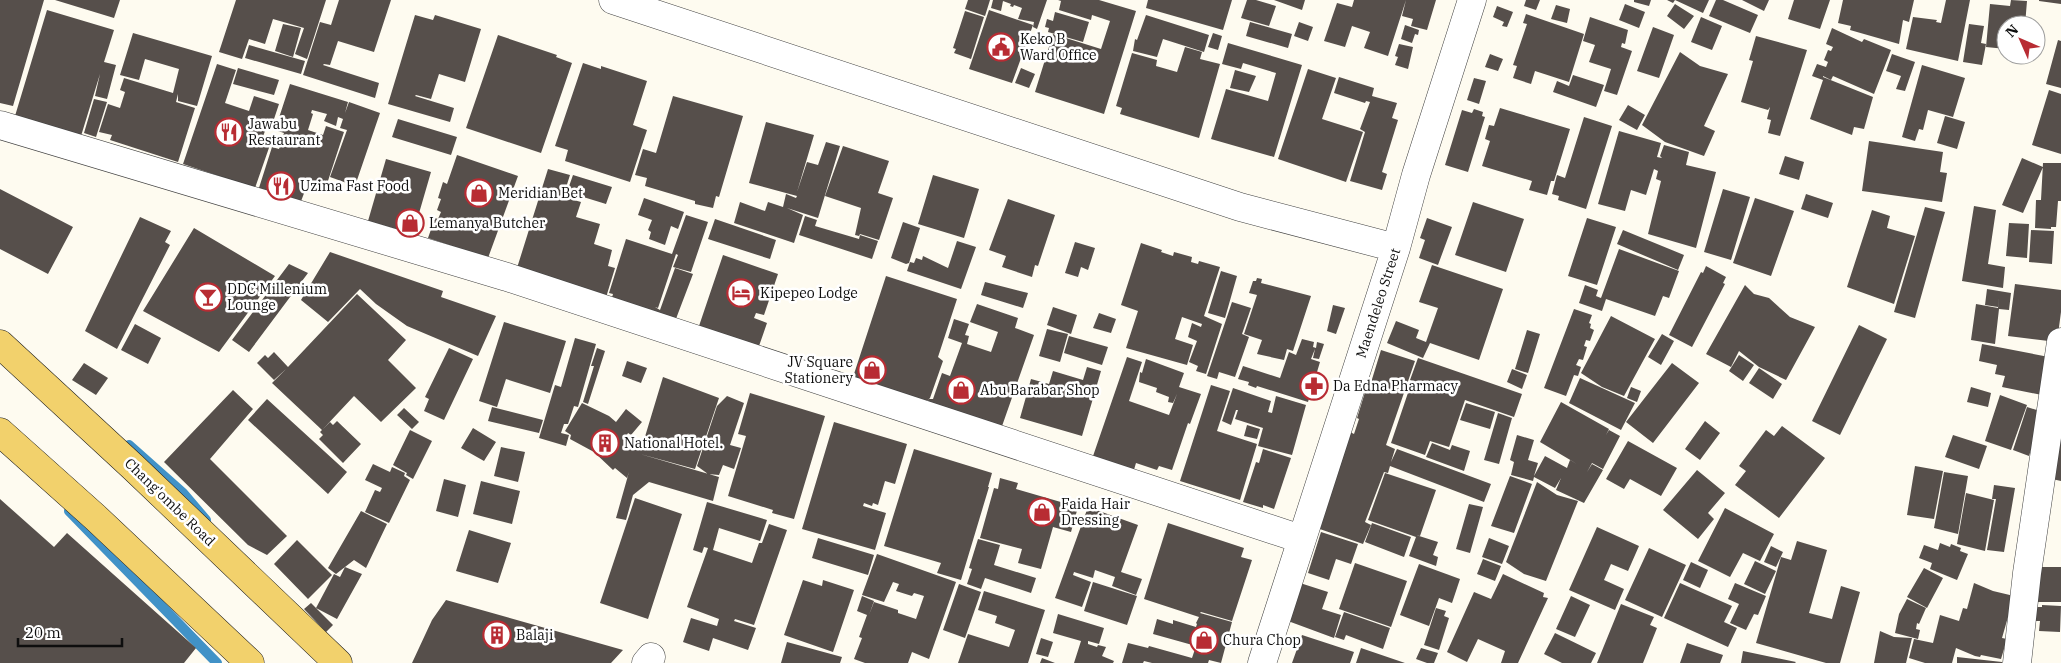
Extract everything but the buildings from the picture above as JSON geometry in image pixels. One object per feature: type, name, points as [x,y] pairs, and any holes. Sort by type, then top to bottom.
[{"type":"main road","name":"Chang'ombe Road","points":[[0,344],[133,467],[338,663]]},
{"type":"main road","points":[[0,432],[95,517],[250,663]]},
{"type":"street","points":[[613,0],[1240,207],[1396,248]]},
{"type":"street","name":"Maendeleo Street","points":[[1262,663],[1396,248],[1472,0]]},
{"type":"street","points":[[0,125],[507,277],[1301,539]]},
{"type":"street","points":[[2017,663],[2027,573],[2061,342]]},
{"type":"waterway","points":[[129,445],[183,493],[206,520]]},
{"type":"waterway","points":[[69,511],[217,663]]},
{"type":"place","name":"Keko B Ward Office","points":[[1001,47]]},
{"type":"place","name":"Jawabu Restaurant","points":[[229,132]]},
{"type":"place","name":"Uzima Fast Food","points":[[281,186]]},
{"type":"place","name":"Meridian Bet","points":[[479,193]]},
{"type":"place","name":"Lemanya Butcher","points":[[410,223]]},
{"type":"place","name":"Kipepeo Lodge","points":[[741,293]]},
{"type":"place","name":"DDC Millenium Lounge","points":[[208,297]]},
{"type":"place","name":"JV Square Stationery","points":[[872,370]]},
{"type":"place","name":"Da Edna Pharmacy","points":[[1314,386]]},
{"type":"place","name":"Abu Barabar Shop","points":[[961,390]]},
{"type":"place","name":"National Hotel.","points":[[605,443]]},
{"type":"place","name":"Faida Hair Dressing","points":[[1042,512]]},
{"type":"place","name":"Balaji","points":[[497,635]]},
{"type":"place","name":"Chura Chop","points":[[1204,640]]}]
